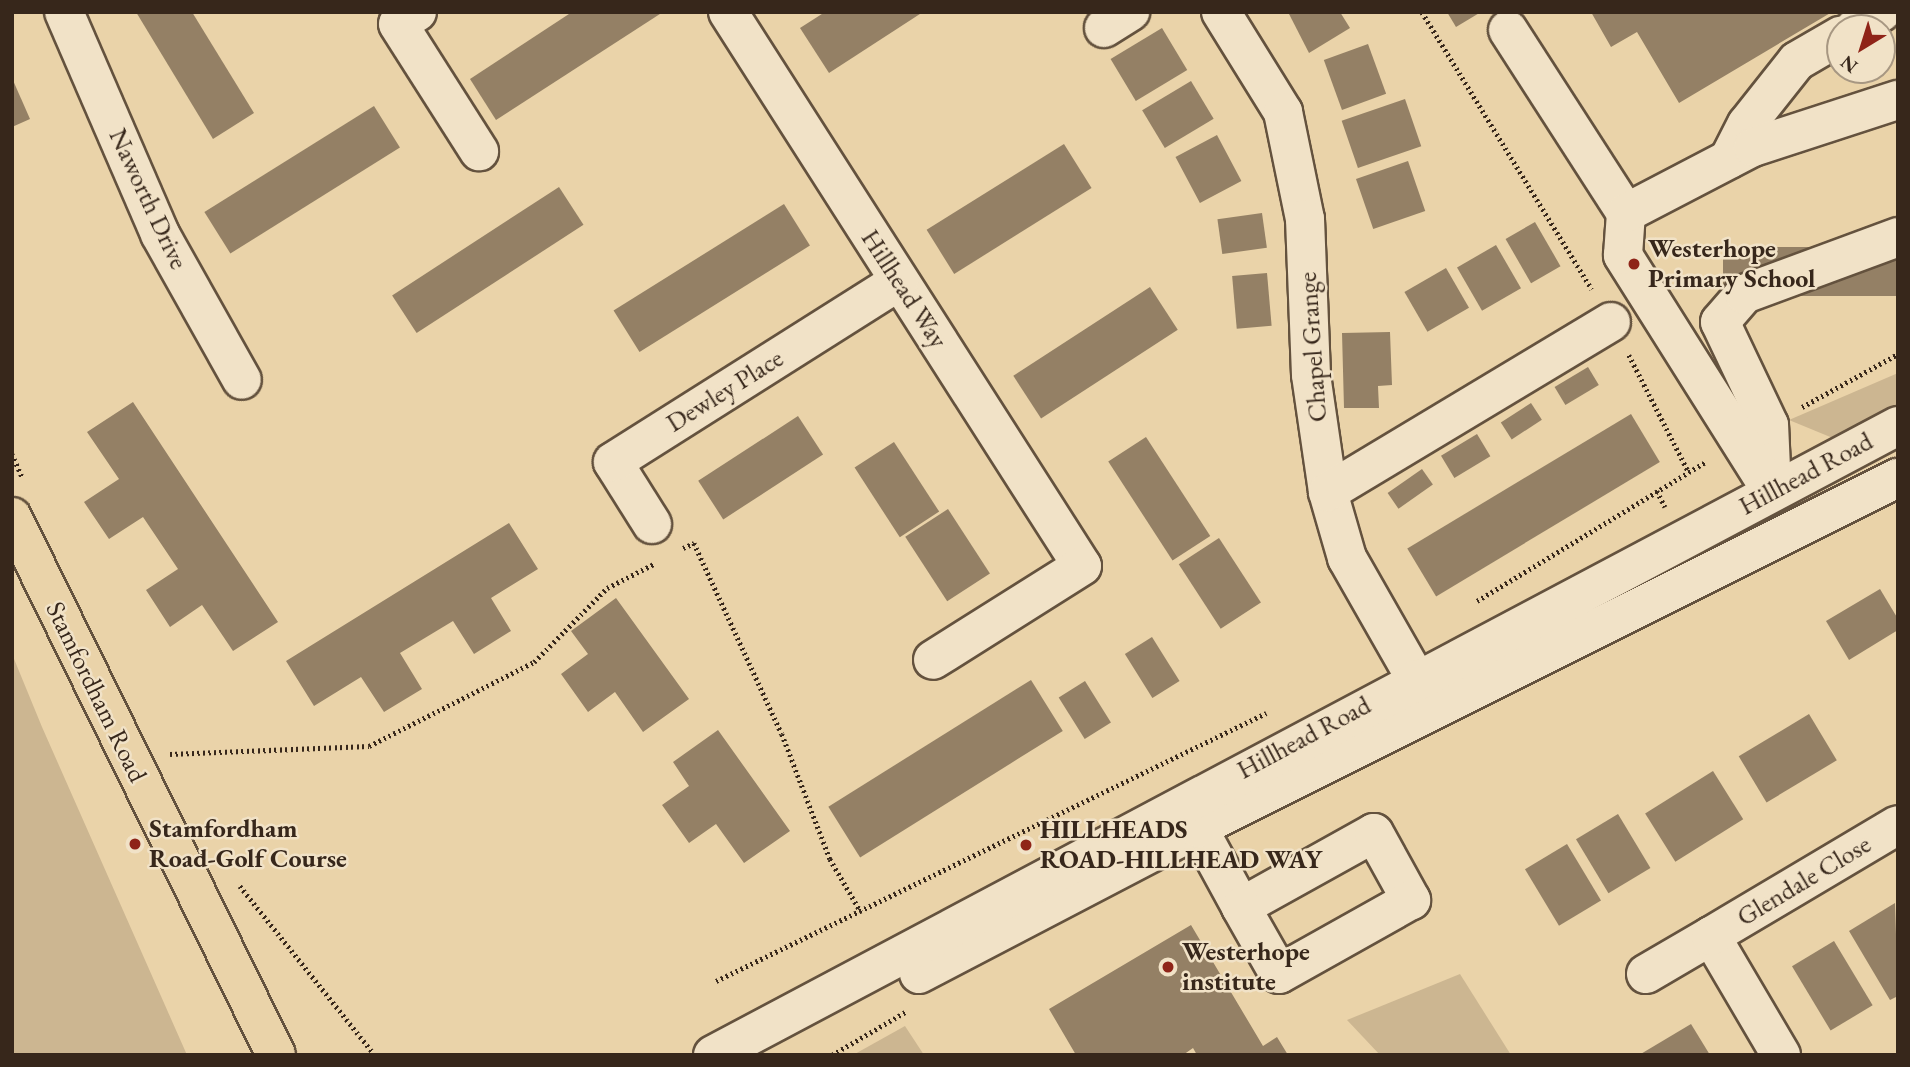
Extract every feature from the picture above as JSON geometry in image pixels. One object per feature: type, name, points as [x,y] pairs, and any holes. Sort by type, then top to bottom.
[{"type":"main road","name":"Stamfordham Road","points":[[12,517],[276,1055]]},
{"type":"street","name":"Naworth Drive","points":[[64,12],[160,234],[242,380]]},
{"type":"street","points":[[417,12],[398,24],[479,151]]},
{"type":"street","name":"Hillhead Way","points":[[727,12],[1082,566],[933,660]]},
{"type":"street","name":"Chapel Grange","points":[[1221,12],[1283,112],[1305,219],[1311,375],[1328,492],[1347,558],[1416,679]]},
{"type":"street","points":[[1508,30],[1626,213],[1623,256],[1755,433]]},
{"type":"street","points":[[1729,159],[1747,124],[1797,61],[1826,44]]},
{"type":"street","points":[[1626,213],[1729,159],[1898,100]]},
{"type":"street","points":[[1898,237],[1744,294],[1720,322],[1772,492],[1835,487],[1898,462]]},
{"type":"street","name":"Dewley Place","points":[[665,544],[613,463],[899,281]]},
{"type":"street","points":[[1328,492],[1611,322]]},
{"type":"street","name":"Hillhead Road","points":[[713,1055],[1416,679],[1898,426]]},
{"type":"street","points":[[766,1055],[1198,828],[1466,698],[1898,478]]},
{"type":"street","points":[[1416,679],[1431,691],[1466,698]]},
{"type":"street","points":[[1402,729],[1415,705],[1416,679]]},
{"type":"street","name":"Glendale Close","points":[[1646,974],[1898,825]]},
{"type":"street","points":[[1198,828],[1241,907]]},
{"type":"street","name":"Glendale Close","points":[[1711,936],[1781,1055]]},
{"type":"path","points":[[1422,12],[1611,322],[1689,472]]},
{"type":"path","points":[[1469,606],[1755,433],[1898,354]]},
{"type":"path","points":[[159,755],[369,746],[534,662],[607,588],[665,544],[694,543],[782,734],[830,859],[861,912]]},
{"type":"path","points":[[716,981],[1279,707]]},
{"type":"shaded area","points":[[1898,373],[1898,413],[1840,441],[1789,420]]},
{"type":"shaded area","points":[[12,654],[42,727],[187,1055],[12,1055]]},
{"type":"shaded area","points":[[1460,974],[1511,1055],[1380,1055],[1347,1020]]},
{"type":"shaded area","points":[[905,1026],[924,1055],[853,1055]]},
{"type":"building","points":[[136,12],[192,12],[254,113],[213,139]]},
{"type":"building","points":[[572,12],[663,12],[496,120],[470,79]]},
{"type":"building","points":[[825,12],[923,12],[829,73],[800,28]]},
{"type":"building","points":[[1288,12],[1340,12],[1350,28],[1309,53]]},
{"type":"building","points":[[1447,12],[1481,12],[1456,27]]},
{"type":"building","points":[[1591,12],[1832,12],[1679,103],[1637,32],[1611,47]]},
{"type":"building","points":[[1162,28],[1187,70],[1136,101],[1111,59]]},
{"type":"building","points":[[1368,44],[1386,94],[1342,110],[1324,60]]},
{"type":"building","points":[[12,78],[30,119],[12,127]]},
{"type":"building","points":[[1191,81],[1214,119],[1165,148],[1142,110]]},
{"type":"building","points":[[1405,99],[1421,146],[1358,168],[1342,121]]},
{"type":"building","points":[[374,106],[400,148],[230,254],[204,212]]},
{"type":"building","points":[[1217,135],[1241,181],[1200,203],[1176,157]]},
{"type":"building","points":[[1064,144],[1092,188],[954,274],[927,230]]},
{"type":"building","points":[[1408,161],[1425,211],[1373,229],[1356,179]]},
{"type":"building","points":[[559,187],[584,225],[417,333],[392,295]]},
{"type":"building","points":[[784,204],[810,246],[640,352],[614,311]]},
{"type":"building","points":[[1262,213],[1267,248],[1222,254],[1217,219]]},
{"type":"building","points":[[1535,222],[1560,266],[1531,283],[1506,239]]},
{"type":"building","points":[[1496,245],[1521,288],[1482,311],[1457,268]]},
{"type":"building","points":[[1723,247],[1898,247],[1898,296],[1723,296]]},
{"type":"building","points":[[1446,268],[1469,308],[1427,332],[1404,292]]},
{"type":"building","points":[[1267,273],[1272,326],[1237,329],[1232,276]]},
{"type":"building","points":[[1150,287],[1178,330],[1041,419],[1013,376]]},
{"type":"building","points":[[1390,332],[1392,385],[1378,386],[1379,408],[1344,408],[1342,333]]},
{"type":"building","points":[[1588,367],[1599,385],[1565,405],[1555,387]]},
{"type":"building","points":[[133,402],[278,622],[233,651],[202,605],[170,627],[146,590],[178,569],[143,517],[109,539],[84,502],[119,479],[87,432]]},
{"type":"building","points":[[1531,403],[1542,420],[1512,439],[1501,423]]},
{"type":"building","points":[[1631,414],[1660,462],[1436,596],[1407,548]]},
{"type":"building","points":[[798,416],[823,455],[723,519],[698,481]]},
{"type":"building","points":[[1477,434],[1490,456],[1454,478],[1441,456]]},
{"type":"building","points":[[1146,437],[1210,536],[1173,560],[1108,462]]},
{"type":"building","points":[[894,442],[939,512],[900,537],[855,468]]},
{"type":"building","points":[[1422,469],[1433,485],[1398,509],[1388,493]]},
{"type":"building","points":[[948,509],[990,574],[947,601],[905,537]]},
{"type":"building","points":[[509,523],[538,569],[491,598],[511,631],[474,654],[453,621],[400,653],[422,689],[384,712],[361,677],[314,706],[286,661]]},
{"type":"building","points":[[1219,538],[1261,603],[1221,629],[1179,564]]},
{"type":"building","points":[[1880,589],[1898,619],[1898,630],[1849,660],[1826,621]]},
{"type":"building","points":[[616,598],[689,699],[643,732],[615,692],[588,712],[561,674],[588,654],[571,631]]},
{"type":"building","points":[[1152,637],[1180,681],[1152,698],[1125,654]]},
{"type":"building","points":[[1031,680],[1063,731],[860,858],[828,807]]},
{"type":"building","points":[[1085,681],[1111,723],[1085,739],[1059,697]]},
{"type":"building","points":[[1809,714],[1837,760],[1767,803],[1739,756]]},
{"type":"building","points":[[718,730],[790,831],[744,863],[716,824],[689,843],[662,805],[689,786],[673,762]]},
{"type":"building","points":[[1713,771],[1743,819],[1675,862],[1645,813]]},
{"type":"building","points":[[1618,814],[1650,868],[1608,893],[1576,839]]},
{"type":"building","points":[[1567,844],[1601,901],[1559,926],[1525,869]]},
{"type":"building","points":[[1895,903],[1898,996],[1890,1000],[1849,931]]},
{"type":"building","name":"Westerhope institute","points":[[1191,925],[1263,1046],[1277,1037],[1288,1055],[1197,1055],[1193,1048],[1183,1055],[1076,1055],[1049,1009]]},
{"type":"building","points":[[1834,941],[1873,1005],[1831,1031],[1792,966]]},
{"type":"building","points":[[1691,1024],[1710,1055],[1639,1055]]},
{"type":"place","name":"Westerhope Primary School","points":[[1634,264]]},
{"type":"place","name":"Stamfordham Road-Golf Course","points":[[135,844]]},
{"type":"place","name":"HILLHEADS ROAD-HILLHEAD WAY","points":[[1026,845]]},
{"type":"place","name":"Westerhope institute","points":[[1168,967]]}]
